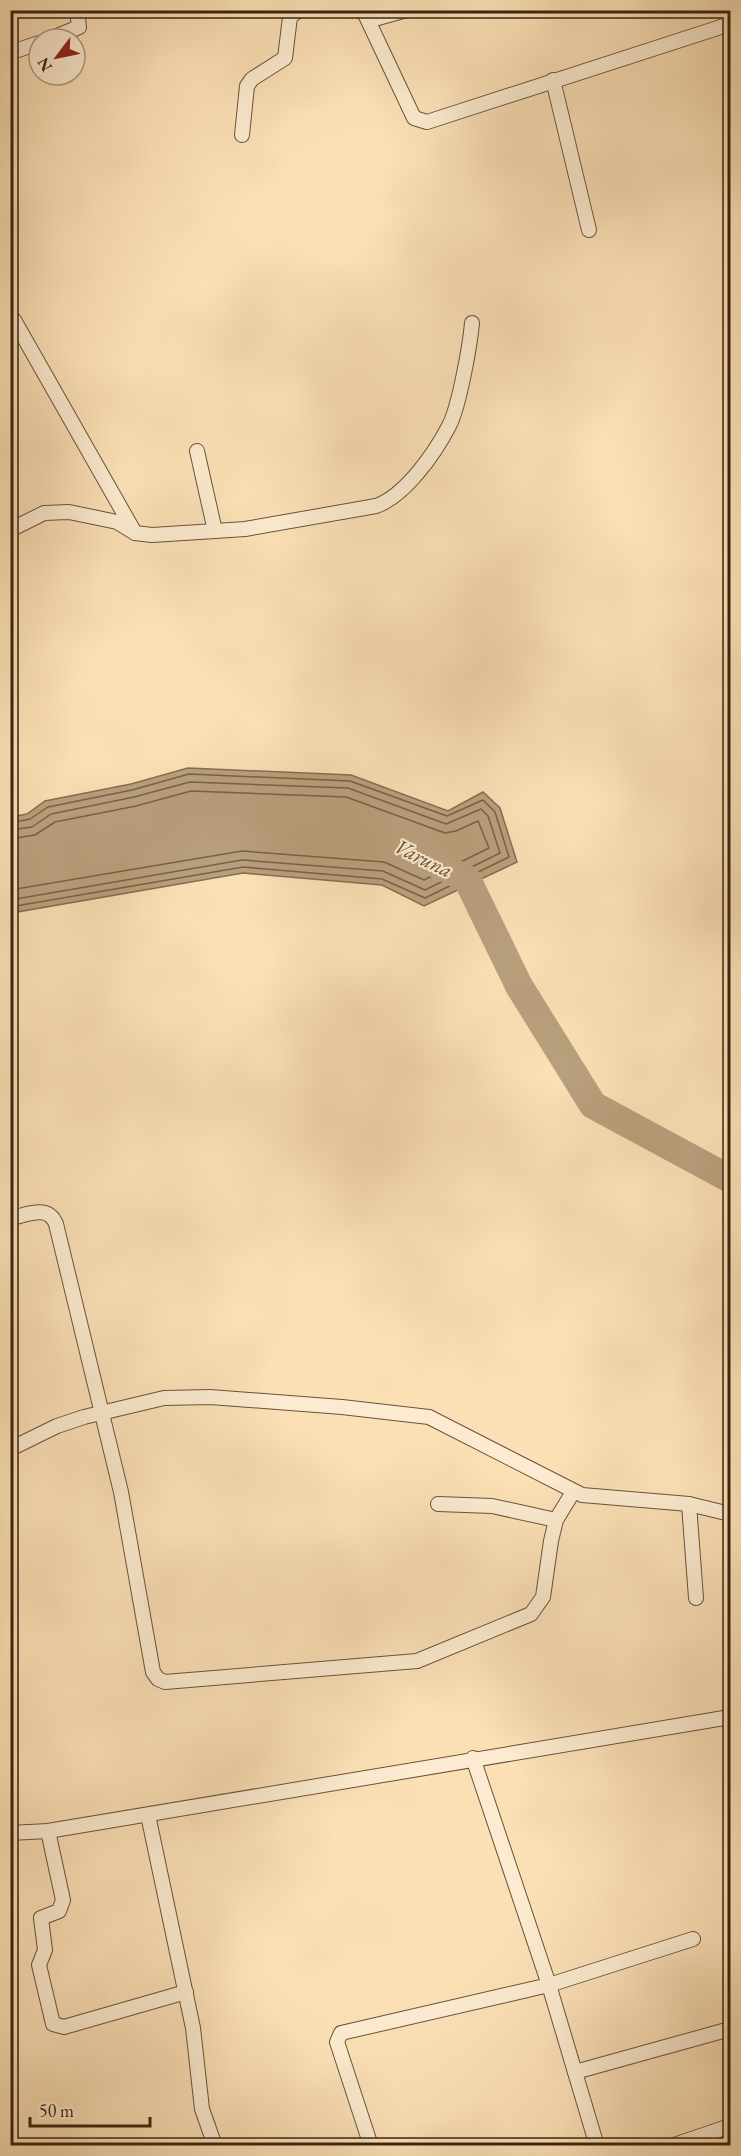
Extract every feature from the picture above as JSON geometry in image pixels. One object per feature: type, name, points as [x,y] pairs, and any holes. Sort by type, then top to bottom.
[{"type":"street","points":[[77,10],[79,27]]},
{"type":"street","points":[[361,12],[378,18],[407,10]]},
{"type":"street","points":[[361,12],[414,118],[420,122],[427,122],[730,24]]},
{"type":"street","points":[[242,135],[247,86],[252,79],[285,58],[291,13]]},
{"type":"street","points":[[18,50],[27,47]]},
{"type":"street","points":[[553,80],[588,230]]},
{"type":"street","points":[[14,320],[135,533]]},
{"type":"street","points":[[10,530],[44,513],[69,512],[117,522],[135,533],[152,535],[245,529],[376,506],[391,501],[406,486],[450,424],[471,339],[472,323]]},
{"type":"street","points":[[197,451],[215,531]]},
{"type":"street","points":[[10,1218],[45,1211],[53,1216],[121,1491],[153,1672],[158,1679],[165,1682],[347,1665],[417,1661],[531,1614],[543,1597],[550,1540],[556,1520],[573,1492]]},
{"type":"street","points":[[10,1449],[57,1426],[164,1398],[210,1397],[421,1415],[429,1417],[573,1492],[689,1504],[730,1514]]},
{"type":"street","points":[[438,1504],[492,1506],[556,1520]]},
{"type":"street","points":[[689,1504],[696,1598]]},
{"type":"street","points":[[10,1833],[48,1831],[277,1795],[473,1758],[730,1717]]},
{"type":"street","points":[[473,1758],[549,1985],[597,2145]]},
{"type":"street","points":[[148,1815],[186,1992],[202,2109],[214,2145]]},
{"type":"street","points":[[48,1831],[63,1900],[58,1911],[45,1914],[40,1923],[45,1950],[39,1965],[53,2024],[64,2027],[186,1992]]},
{"type":"street","points":[[371,2145],[337,2042],[340,2033],[549,1985],[693,1940]]},
{"type":"street","points":[[575,2072],[730,2029]]},
{"type":"street","points":[[671,2145],[730,2126]]},
{"type":"water","points":[[188,768],[351,775],[448,811],[483,792],[500,808],[517,862],[424,906],[382,885],[243,873],[11,913],[11,817],[27,814],[45,801],[131,784]]},
{"type":"waterway","name":"Varuna","points":[[438,865],[467,879],[519,986],[593,1105],[730,1179]]}]
